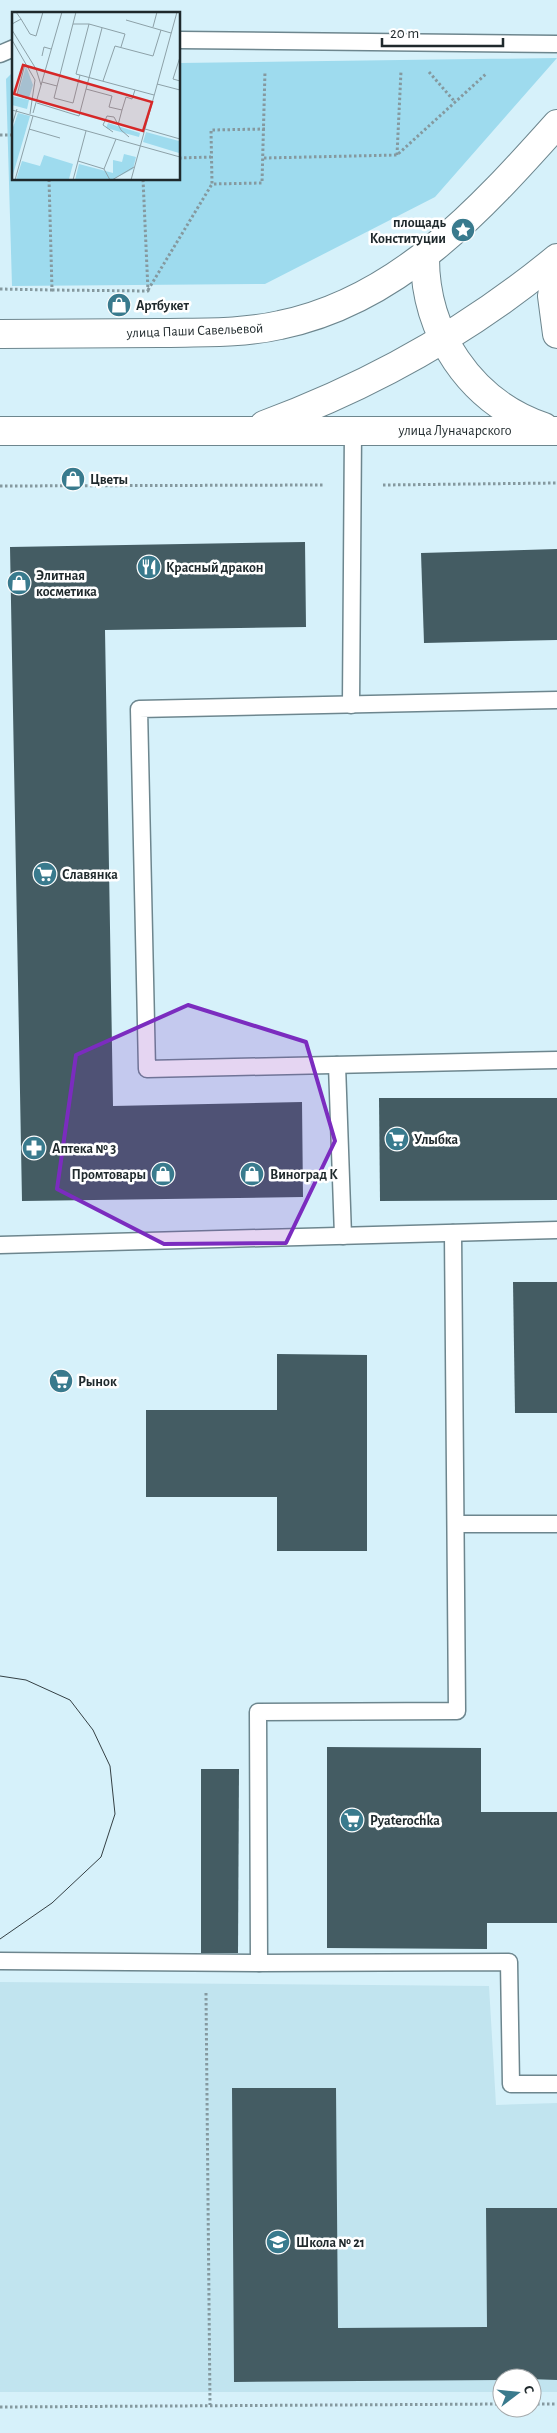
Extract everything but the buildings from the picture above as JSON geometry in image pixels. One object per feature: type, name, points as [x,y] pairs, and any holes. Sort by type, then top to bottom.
[{"type":"main road","name":"улица Паши Савельевой","points":[[0,334],[227,332],[275,326],[322,314],[352,301],[411,267],[498,190],[557,124]]},
{"type":"main road","points":[[425,255],[426,289],[442,339],[458,365],[486,394],[519,417],[557,431]]},
{"type":"main road","points":[[249,430],[348,390],[442,339],[512,294],[557,258]]},
{"type":"main road","points":[[557,265],[552,296],[557,334]]},
{"type":"main road","points":[[0,430],[353,430]]},
{"type":"main road","name":"улица Луначарского","points":[[353,430],[557,431]]},
{"type":"lane","points":[[180,40],[557,44]]},
{"type":"lane","points":[[0,54],[12,49]]},
{"type":"lane","points":[[351,705],[353,430]]},
{"type":"lane","points":[[557,700],[139,709],[147,1069],[557,1060]]},
{"type":"lane","points":[[336,1065],[343,1236]]},
{"type":"lane","points":[[0,1245],[557,1230]]},
{"type":"lane","points":[[259,1964],[258,1712],[457,1711],[453,1233]]},
{"type":"lane","points":[[456,1524],[557,1524]]},
{"type":"lane","points":[[0,1961],[208,1964],[509,1962],[510,2084],[557,2084]]},
{"type":"path","points":[[212,184],[262,183],[265,40]]},
{"type":"path","points":[[397,155],[402,42]]},
{"type":"path","points":[[264,158],[397,155],[480,79]]},
{"type":"path","points":[[148,291],[212,184],[211,130],[264,129]]},
{"type":"path","points":[[180,158],[211,157]]},
{"type":"path","points":[[49,180],[52,290]]},
{"type":"path","points":[[143,180],[148,291]]},
{"type":"path","points":[[0,289],[148,291]]},
{"type":"path","points":[[0,486],[557,483]]},
{"type":"path","points":[[208,1964],[206,1984],[210,2405]]},
{"type":"path","points":[[0,2407],[492,2404]]},
{"type":"path","points":[[542,2404],[557,2404]]},
{"type":"highlighted area","points":[[188,1005],[306,1042],[335,1141],[286,1243],[164,1244],[57,1189],[76,1055]]},
{"type":"shaded area","points":[[557,58],[435,197],[265,284],[12,286],[6,79],[12,73],[12,180],[180,180],[180,63]]},
{"type":"shaded area","name":"Школа № 21","points":[[0,1982],[489,1986],[496,2105],[557,2103],[557,2392],[542,2392],[542,2368],[492,2368],[492,2392],[0,2392]]},
{"type":"tram line","points":[[0,1676],[26,1680],[70,1700],[93,1730],[110,1766],[115,1814],[101,1857],[52,1903],[0,1939]]},
{"type":"place","name":"площадь Конституции","points":[[463,230]]},
{"type":"place","name":"Артбукет","points":[[119,305]]},
{"type":"place","name":"Цветы","points":[[73,479]]},
{"type":"place","name":"Красный дракон","points":[[149,567]]},
{"type":"place","name":"Элитная косметика","points":[[19,583]]},
{"type":"place","name":"Славянка","points":[[45,874]]},
{"type":"place","name":"Улыбка","points":[[397,1139]]},
{"type":"place","name":"Аптека № 3","points":[[34,1148]]},
{"type":"place","name":"Промтовары","points":[[163,1174]]},
{"type":"place","name":"Виноград К","points":[[252,1174]]},
{"type":"place","name":"Рынок","points":[[61,1381]]},
{"type":"place","name":"Pyaterochka","points":[[352,1820]]},
{"type":"place","name":"Школа № 21","points":[[278,2242]]}]
